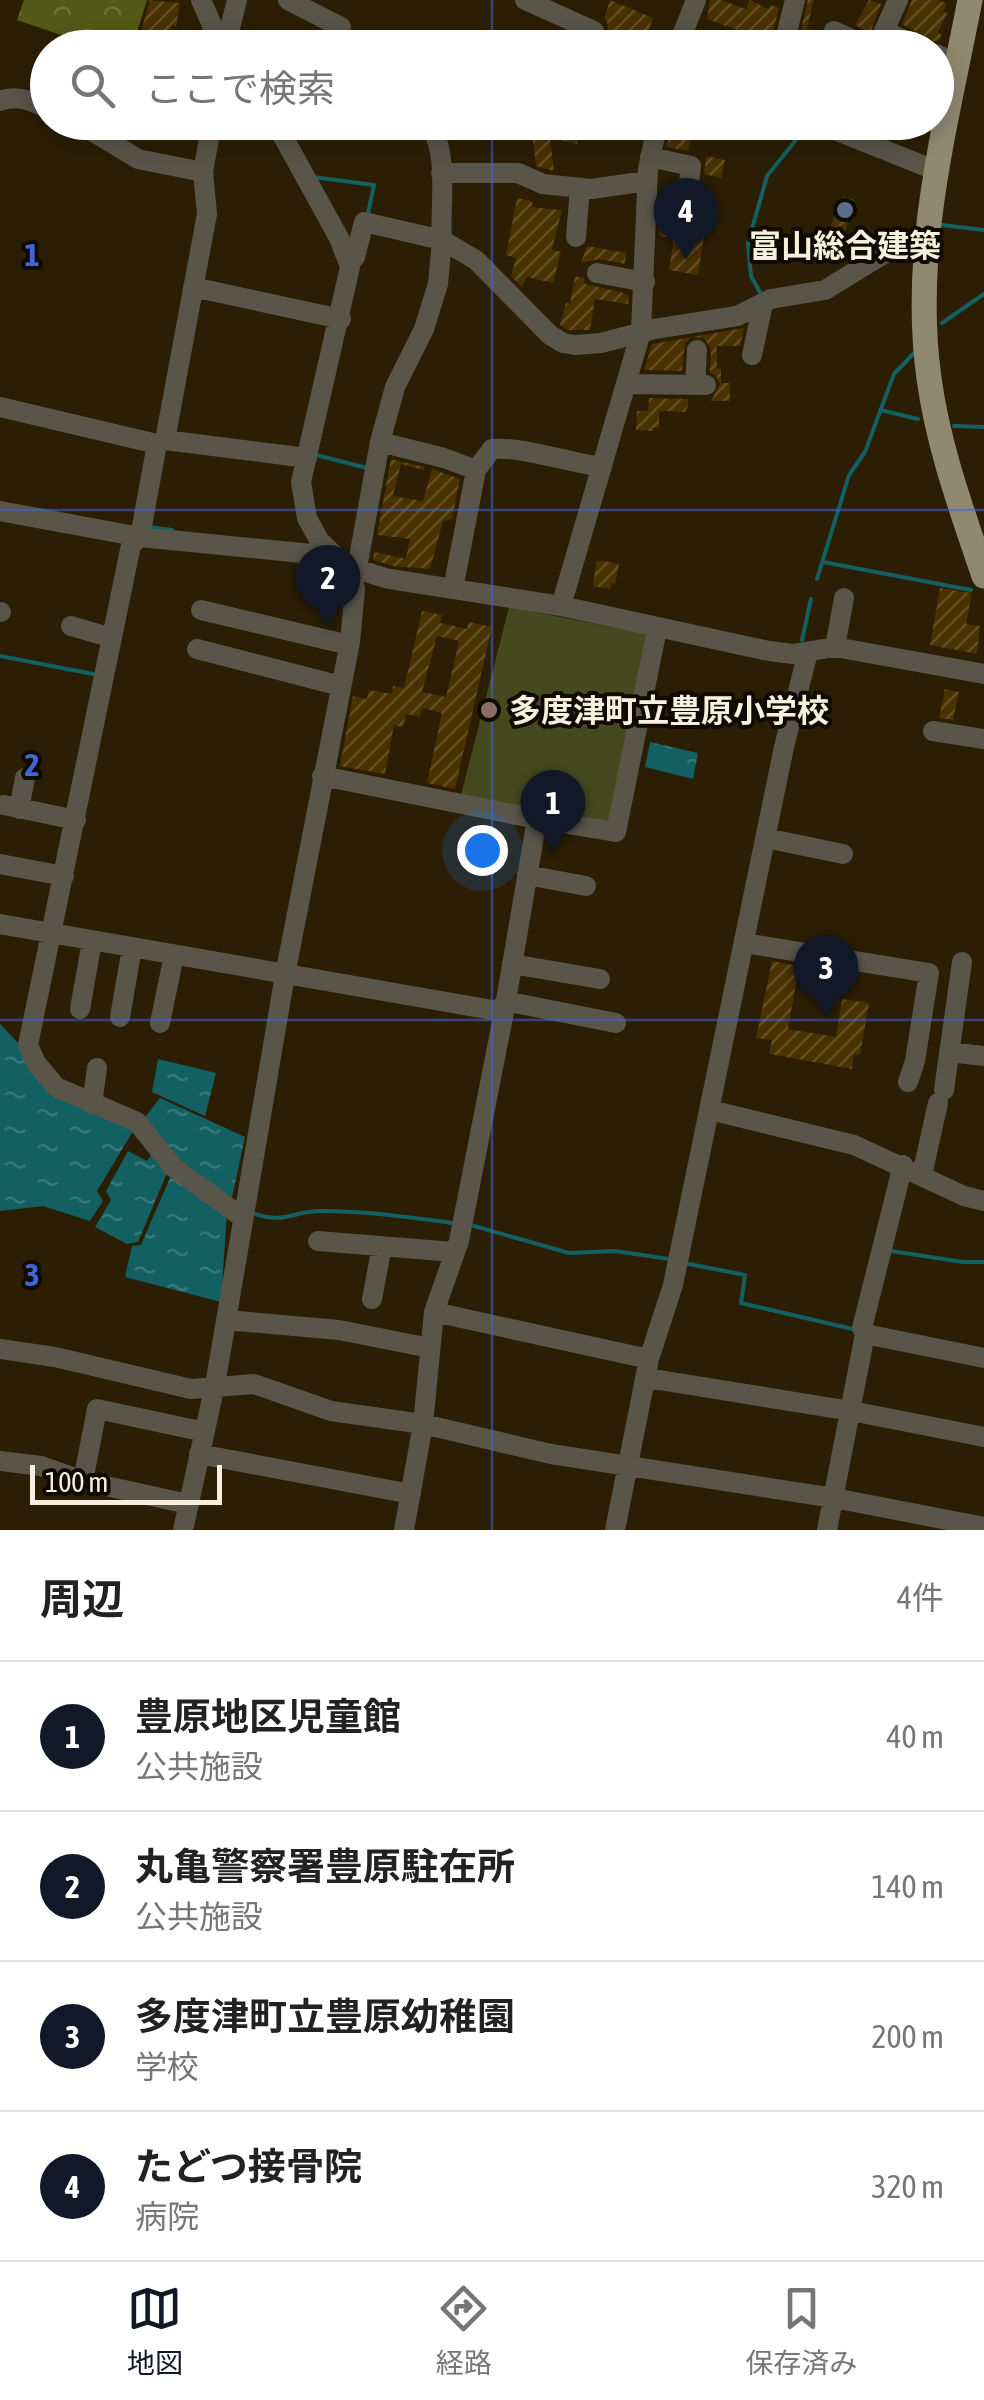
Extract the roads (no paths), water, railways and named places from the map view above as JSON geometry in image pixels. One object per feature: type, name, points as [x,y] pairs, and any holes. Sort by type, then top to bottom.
[{"type":"main road","points":[[954,41],[970,0]]},
{"type":"main road","points":[[940,140],[926,238],[924,330],[940,434],[984,576]]},
{"type":"street","points":[[200,0],[215,30]]},
{"type":"street","points":[[229,30],[238,0]]},
{"type":"street","points":[[288,0],[341,27],[340,30]]},
{"type":"street","points":[[524,0],[594,30]]},
{"type":"street","points":[[684,30],[696,0]]},
{"type":"street","points":[[788,30],[795,0]]},
{"type":"street","points":[[882,30],[898,0]]},
{"type":"street","points":[[0,101],[30,100]]},
{"type":"street","points":[[107,140],[138,159],[203,172]]},
{"type":"street","points":[[209,140],[203,172],[207,214],[193,288],[140,537],[131,545],[108,637],[28,1045],[47,1079],[67,1094],[137,1122],[173,1167],[244,1218]]},
{"type":"street","points":[[184,1530],[215,1385],[285,975],[349,645],[355,590],[348,564],[318,540],[307,518],[301,482],[349,264],[339,238],[285,140]]},
{"type":"street","points":[[348,564],[395,387],[424,328],[434,296],[442,240],[438,140]]},
{"type":"street","points":[[561,606],[641,332],[647,180],[654,140]]},
{"type":"street","points":[[860,140],[937,171]]},
{"type":"street","points":[[646,208],[685,214],[691,166],[650,157]]},
{"type":"street","points":[[441,173],[518,173],[542,184],[580,188],[647,180]]},
{"type":"street","points":[[576,238],[580,188]]},
{"type":"street","points":[[349,264],[356,256],[364,222],[442,240],[476,260],[550,335],[563,343],[601,343],[641,332],[737,316],[763,304],[825,290],[882,255],[926,238]]},
{"type":"street","points":[[596,273],[644,282]]},
{"type":"street","points":[[193,288],[340,318]]},
{"type":"street","points":[[752,355],[763,304]]},
{"type":"street","points":[[627,384],[700,385],[701,351],[694,323]]},
{"type":"street","points":[[0,407],[161,442],[308,458]]},
{"type":"street","points":[[380,442],[476,470]]},
{"type":"street","points":[[452,588],[476,470],[492,448],[506,447],[602,467]]},
{"type":"street","points":[[0,511],[140,537],[312,554],[390,579],[561,606],[770,651],[793,654],[835,647],[984,674]]},
{"type":"street","points":[[835,647],[844,598]]},
{"type":"street","points":[[201,610],[349,645]]},
{"type":"street","points":[[72,626],[108,637]]},
{"type":"street","points":[[322,776],[616,832],[657,629]]},
{"type":"street","points":[[197,649],[341,686]]},
{"type":"street","points":[[614,1530],[648,1369],[673,1285],[808,652]]},
{"type":"street","points":[[933,730],[984,739]]},
{"type":"street","points":[[25,778],[11,807],[72,819]]},
{"type":"street","points":[[404,1530],[423,1424],[434,1312],[454,1252],[537,819]]},
{"type":"street","points":[[766,838],[842,854]]},
{"type":"street","points":[[0,864],[64,876]]},
{"type":"street","points":[[527,875],[586,886]]},
{"type":"street","points":[[0,924],[285,975],[616,1023]]},
{"type":"street","points":[[80,1009],[92,941]]},
{"type":"street","points":[[744,942],[929,973],[916,1062],[908,1082]]},
{"type":"street","points":[[120,1017],[132,948]]},
{"type":"street","points":[[160,1023],[174,956]]},
{"type":"street","points":[[827,1530],[865,1334],[862,1328],[912,1170],[941,1096],[962,962]]},
{"type":"street","points":[[512,964],[600,979]]},
{"type":"street","points":[[950,1052],[984,1056]]},
{"type":"street","points":[[92,1104],[97,1068]]},
{"type":"street","points":[[710,1110],[854,1145],[964,1196],[984,1201]]},
{"type":"street","points":[[318,1241],[454,1252]]},
{"type":"street","points":[[372,1299],[382,1246]]},
{"type":"street","points":[[434,1312],[648,1369],[984,1437]]},
{"type":"street","points":[[226,1320],[339,1330],[430,1348]]},
{"type":"street","points":[[865,1334],[984,1358]]},
{"type":"street","points":[[0,1351],[55,1357],[190,1389],[254,1384],[331,1411],[423,1424],[552,1454],[834,1498],[984,1527]]},
{"type":"street","points":[[83,1481],[96,1409],[204,1432]]},
{"type":"street","points":[[199,1454],[411,1494]]},
{"type":"street","points":[[0,1461],[42,1466],[83,1481],[188,1504]]},
{"type":"water","points":[[650,742],[698,753],[693,779],[645,767]]},
{"type":"water","points":[[0,1024],[23,1048],[31,1066],[133,1131],[97,1191],[103,1201],[90,1221],[43,1206],[0,1211]]},
{"type":"water","points":[[158,1059],[216,1073],[205,1116],[152,1092]]},
{"type":"water","points":[[160,1098],[245,1137],[231,1202],[178,1161],[145,1117]]},
{"type":"water","points":[[128,1151],[147,1161],[154,1151],[169,1168],[138,1242],[127,1244],[95,1227],[111,1200],[106,1191]]},
{"type":"water","points":[[173,1171],[227,1212],[221,1302],[125,1277],[132,1246],[141,1245]]},
{"type":"waterway","points":[[762,296],[751,276],[748,243],[767,176],[796,140]]},
{"type":"waterway","points":[[313,177],[374,185],[368,214]]},
{"type":"waterway","points":[[942,225],[984,230]]},
{"type":"waterway","points":[[942,323],[984,294]]},
{"type":"waterway","points":[[817,579],[849,475],[865,452],[894,374],[914,353]]},
{"type":"waterway","points":[[880,410],[918,419]]},
{"type":"waterway","points":[[954,426],[984,427]]},
{"type":"waterway","points":[[316,455],[367,468]]},
{"type":"waterway","points":[[149,527],[172,530]]},
{"type":"waterway","points":[[823,562],[971,590]]},
{"type":"waterway","points":[[802,640],[811,599]]},
{"type":"waterway","points":[[0,656],[98,675]]},
{"type":"waterway","points":[[252,1213],[272,1218],[311,1212],[354,1212],[452,1223]]},
{"type":"waterway","points":[[474,1226],[569,1253],[615,1251],[669,1259]]},
{"type":"waterway","points":[[891,1251],[984,1262]]},
{"type":"waterway","points":[[689,1264],[745,1275],[741,1303],[857,1330]]},
{"type":"place","name":"富山総合建築","points":[[845,210]]},
{"type":"place","name":"たどつ接骨院","points":[[686,260]]},
{"type":"place","name":"丸亀警察署豊原駐在所","points":[[328,627]]},
{"type":"place","name":"多度津町立豊原小学校","points":[[489,710]]},
{"type":"place","name":"豊原地区児童館","points":[[553,852]]},
{"type":"place","name":"多度津町立豊原幼稚園","points":[[826,1017]]}]
